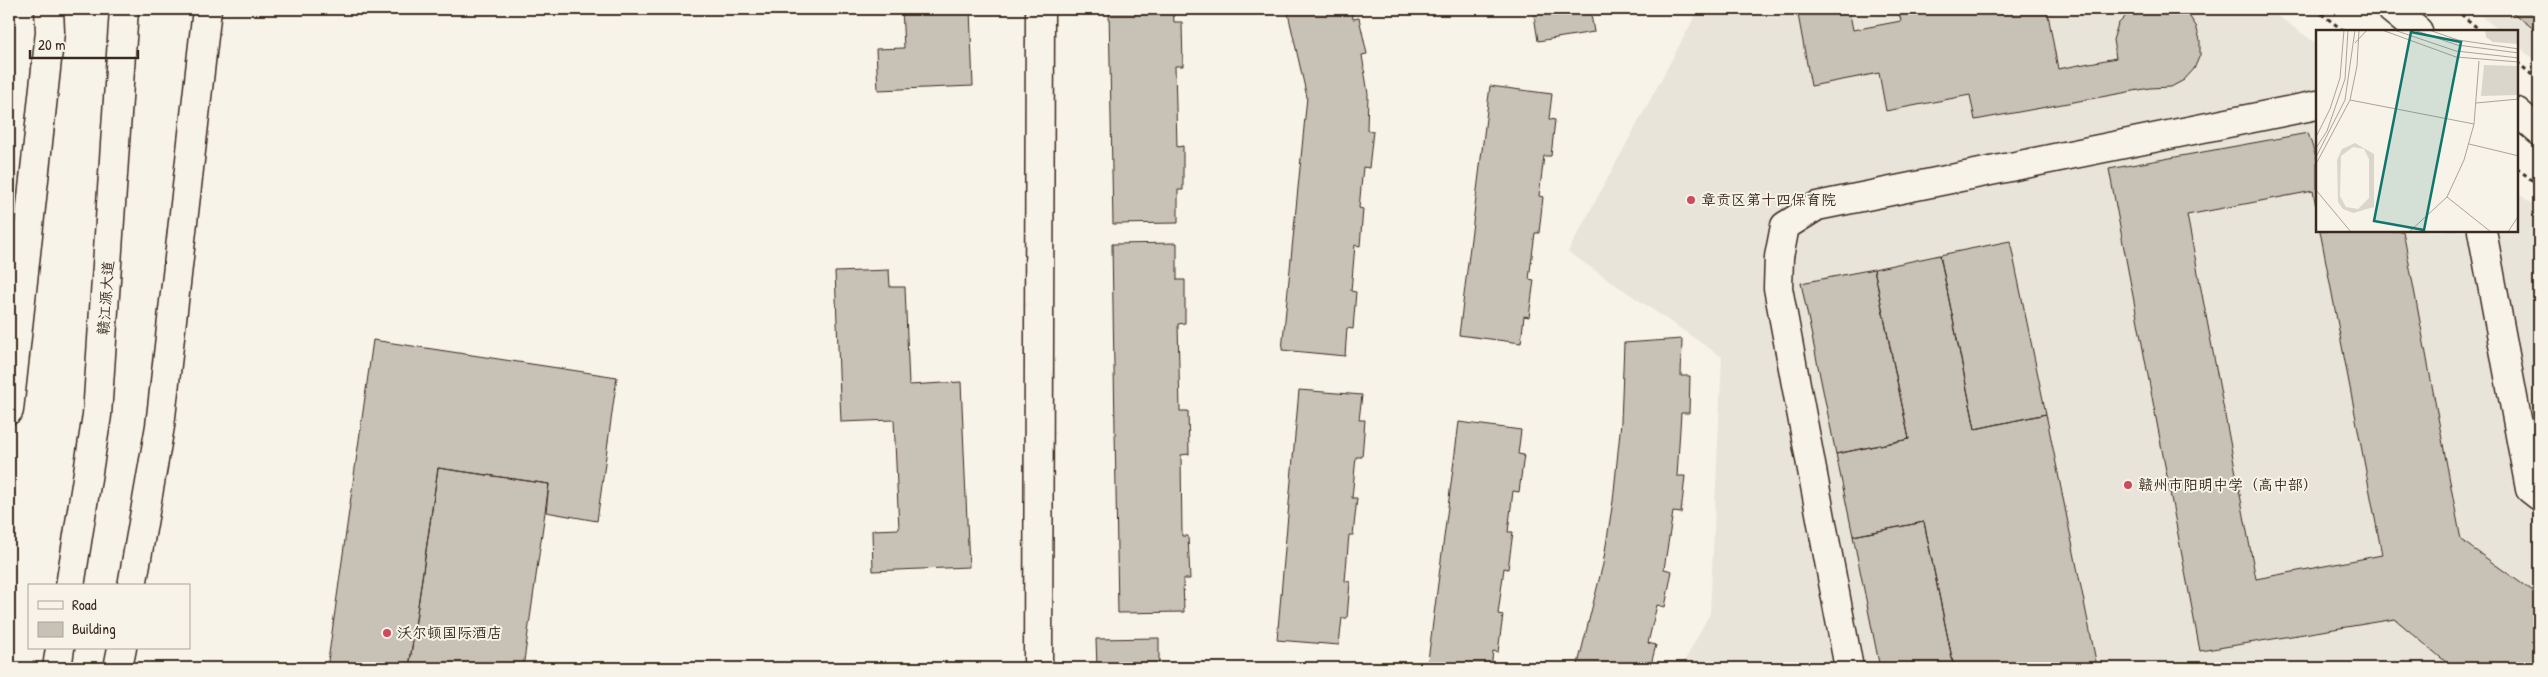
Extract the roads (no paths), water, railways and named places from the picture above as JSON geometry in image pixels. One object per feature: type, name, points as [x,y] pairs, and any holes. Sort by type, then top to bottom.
[{"type":"street","points":[[9,410],[50,32],[49,9]]},
{"type":"street","name":"赣江源大道","points":[[70,584],[97,414],[124,9]]},
{"type":"street","points":[[132,584],[160,426],[207,9]]},
{"type":"street","points":[[1038,668],[1040,9]]},
{"type":"street","points":[[2391,9],[2417,30]]},
{"type":"street","points":[[1849,668],[1778,288],[1779,258],[1785,226],[1817,206],[2316,105]]},
{"type":"street","points":[[2518,113],[2539,131]]},
{"type":"street","points":[[2482,232],[2530,489],[2539,496]]},
{"type":"street","points":[[57,668],[60,650]]},
{"type":"street","points":[[118,668],[122,650]]},
{"type":"place","name":"章贡区第十四保育院","points":[[1691,200]]},
{"type":"place","name":"赣州市阳明中学（高中部）","points":[[2128,485]]},
{"type":"place","name":"沃尔顿国际酒店","points":[[387,633]]}]
